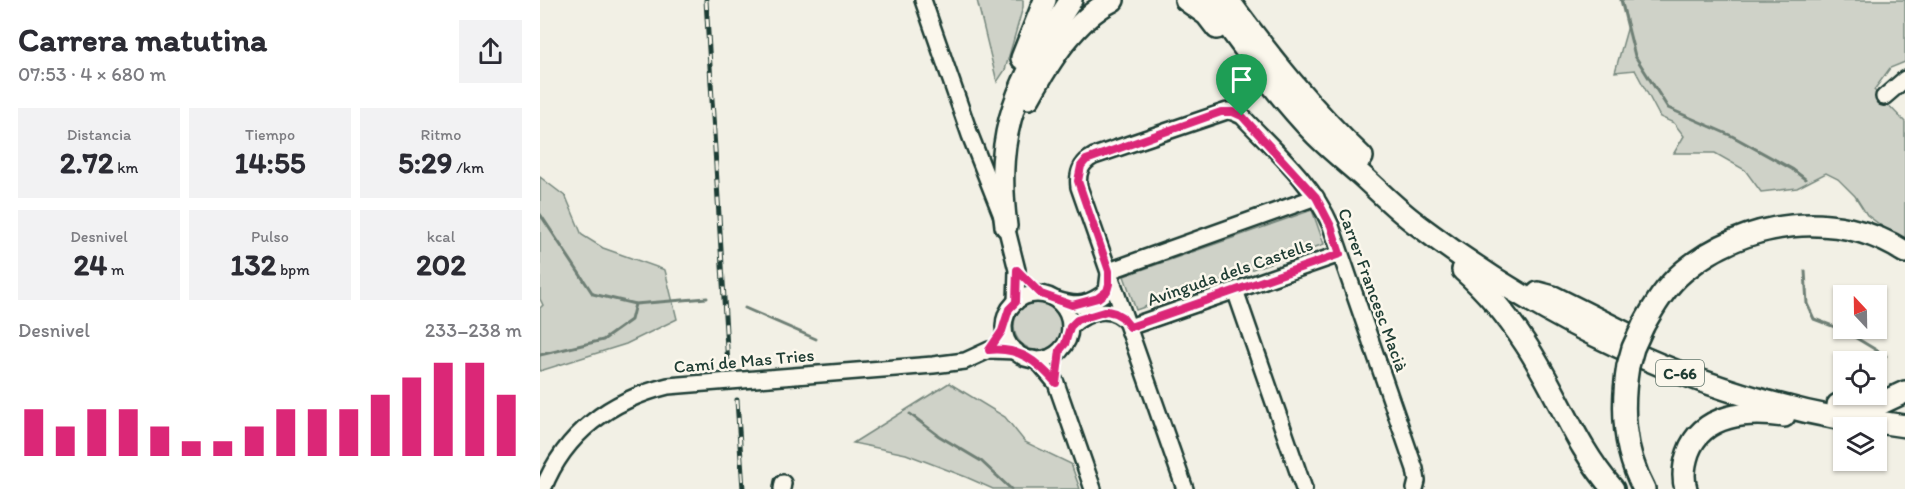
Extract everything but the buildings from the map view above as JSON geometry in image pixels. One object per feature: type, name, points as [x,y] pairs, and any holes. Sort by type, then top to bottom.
[{"type":"highway","points":[[1006,226],[1002,199],[1002,168],[1010,115],[1010,98],[1045,0]]},
{"type":"highway","points":[[1010,115],[1017,94],[1040,47],[1071,0]]},
{"type":"highway","points":[[1002,168],[1028,100],[1049,62],[1084,23],[1113,0]]},
{"type":"highway","points":[[1186,0],[1207,15],[1233,47],[1257,66]]},
{"type":"highway","name":"C-66","points":[[1209,0],[1257,66],[1316,135],[1416,224],[1483,272],[1519,295],[1594,336],[1695,379],[1749,398],[1833,417]]},
{"type":"highway","name":"C-66","points":[[1228,0],[1301,94],[1347,144],[1399,192],[1459,239],[1551,303],[1596,327],[1722,381],[1800,404],[1842,413],[1847,417]]},
{"type":"highway","points":[[1395,206],[1407,223],[1472,278],[1500,310],[1526,344],[1592,463],[1613,489]]},
{"type":"highway","points":[[1644,489],[1628,447],[1623,409],[1648,329],[1668,287],[1683,272],[1714,250],[1730,242],[1763,230],[1802,224],[1843,228],[1878,238],[1905,252]]},
{"type":"highway","points":[[1648,329],[1687,287],[1710,267],[1736,252],[1766,242],[1796,237],[1828,236],[1875,250],[1905,268]]},
{"type":"highway","points":[[1538,293],[1553,297],[1678,358],[1754,384],[1834,404],[1857,406],[1877,405],[1905,392]]},
{"type":"highway","points":[[1634,369],[1637,426],[1641,449],[1659,489]]},
{"type":"highway","points":[[1686,489],[1683,472],[1690,446],[1708,426],[1729,417],[1769,414],[1833,421]]},
{"type":"highway","name":"C-66","points":[[1887,425],[1905,426]]},
{"type":"highway","points":[[1887,433],[1905,435]]},
{"type":"street","points":[[923,0],[970,135],[1006,226],[1017,270],[1016,302]]},
{"type":"street","points":[[1884,97],[1905,79]]},
{"type":"street","name":"Carrer Francesc Macià","points":[[1109,271],[1079,187],[1081,166],[1094,156],[1221,112],[1233,112],[1242,116],[1316,197],[1331,226],[1415,469],[1417,481],[1415,489]]},
{"type":"street","points":[[1109,271],[1316,197]]},
{"type":"street","name":"Avinguda dels Castells","points":[[1070,327],[1077,320],[1107,311],[1122,317],[1130,327],[1340,254]]},
{"type":"street","points":[[1005,323],[1007,339],[1016,351],[1022,356],[1033,359],[1045,359],[1060,350],[1065,344],[1070,327],[1063,307],[1017,270]]},
{"type":"street","points":[[989,350],[1002,331],[1009,309],[1025,296],[1048,297],[1072,305],[1098,298],[1107,291],[1109,271]]},
{"type":"street","points":[[1109,271],[1185,489]]},
{"type":"street","points":[[1235,290],[1304,489]]},
{"type":"street","name":"Camí de Mas Tries","points":[[543,489],[556,464],[581,432],[599,415],[630,397],[650,391],[668,386],[933,365],[965,361],[989,350],[1016,351]]},
{"type":"street","points":[[1056,383],[1060,350]]},
{"type":"street","points":[[1033,359],[1056,383],[1093,489]]},
{"type":"shaded area","points":[[977,0],[1023,0],[1005,70],[997,82]]},
{"type":"shaded area","points":[[1622,0],[1905,0],[1905,62],[1890,68],[1874,90],[1905,122],[1905,239],[1894,235],[1867,215],[1855,196],[1838,179],[1826,173],[1797,188],[1761,192],[1745,170],[1715,153],[1674,153],[1684,136],[1674,123],[1660,117],[1635,70],[1615,72],[1628,26]]},
{"type":"shaded area","points":[[540,177],[566,197],[582,235],[603,248],[665,270],[677,319],[626,344],[540,371],[540,308],[543,305],[540,299]]},
{"type":"shaded area","points":[[1312,210],[1324,244],[1136,310],[1124,276]]},
{"type":"shaded area","points":[[1038,302],[1055,309],[1062,326],[1055,343],[1038,350],[1021,343],[1014,326],[1021,309]]},
{"type":"shaded area","points":[[949,383],[1005,417],[1025,442],[1071,464],[1080,489],[993,489],[906,454],[853,443]]},
{"type":"waterway","points":[[1621,0],[1635,56],[1668,108],[1732,136],[1792,169],[1805,179]]},
{"type":"waterway","points":[[540,214],[593,294],[635,304],[707,298]]},
{"type":"waterway","points":[[1805,271],[1807,304],[1814,319],[1843,330],[1878,351]]},
{"type":"waterway","points":[[540,355],[603,340],[631,320],[635,304]]},
{"type":"waterway","points":[[745,308],[816,339]]},
{"type":"waterway","points":[[910,414],[939,436],[981,461],[1011,489]]},
{"type":"railway","points":[[706,0],[728,365]]},
{"type":"railway","points":[[737,400],[743,489]]},
{"type":"route","points":[[1221,112],[1233,112],[1242,116],[1312,191],[1331,226],[1340,254],[1130,327],[1122,317],[1107,311],[1077,320],[1070,327],[1069,336],[1060,350],[1056,383],[1033,359],[1022,356],[1016,351],[989,350],[1002,331],[1009,309],[1016,302],[1017,270],[1041,294],[1072,305],[1098,298],[1107,291],[1109,271],[1078,181],[1081,166],[1086,160],[1221,112]]}]
